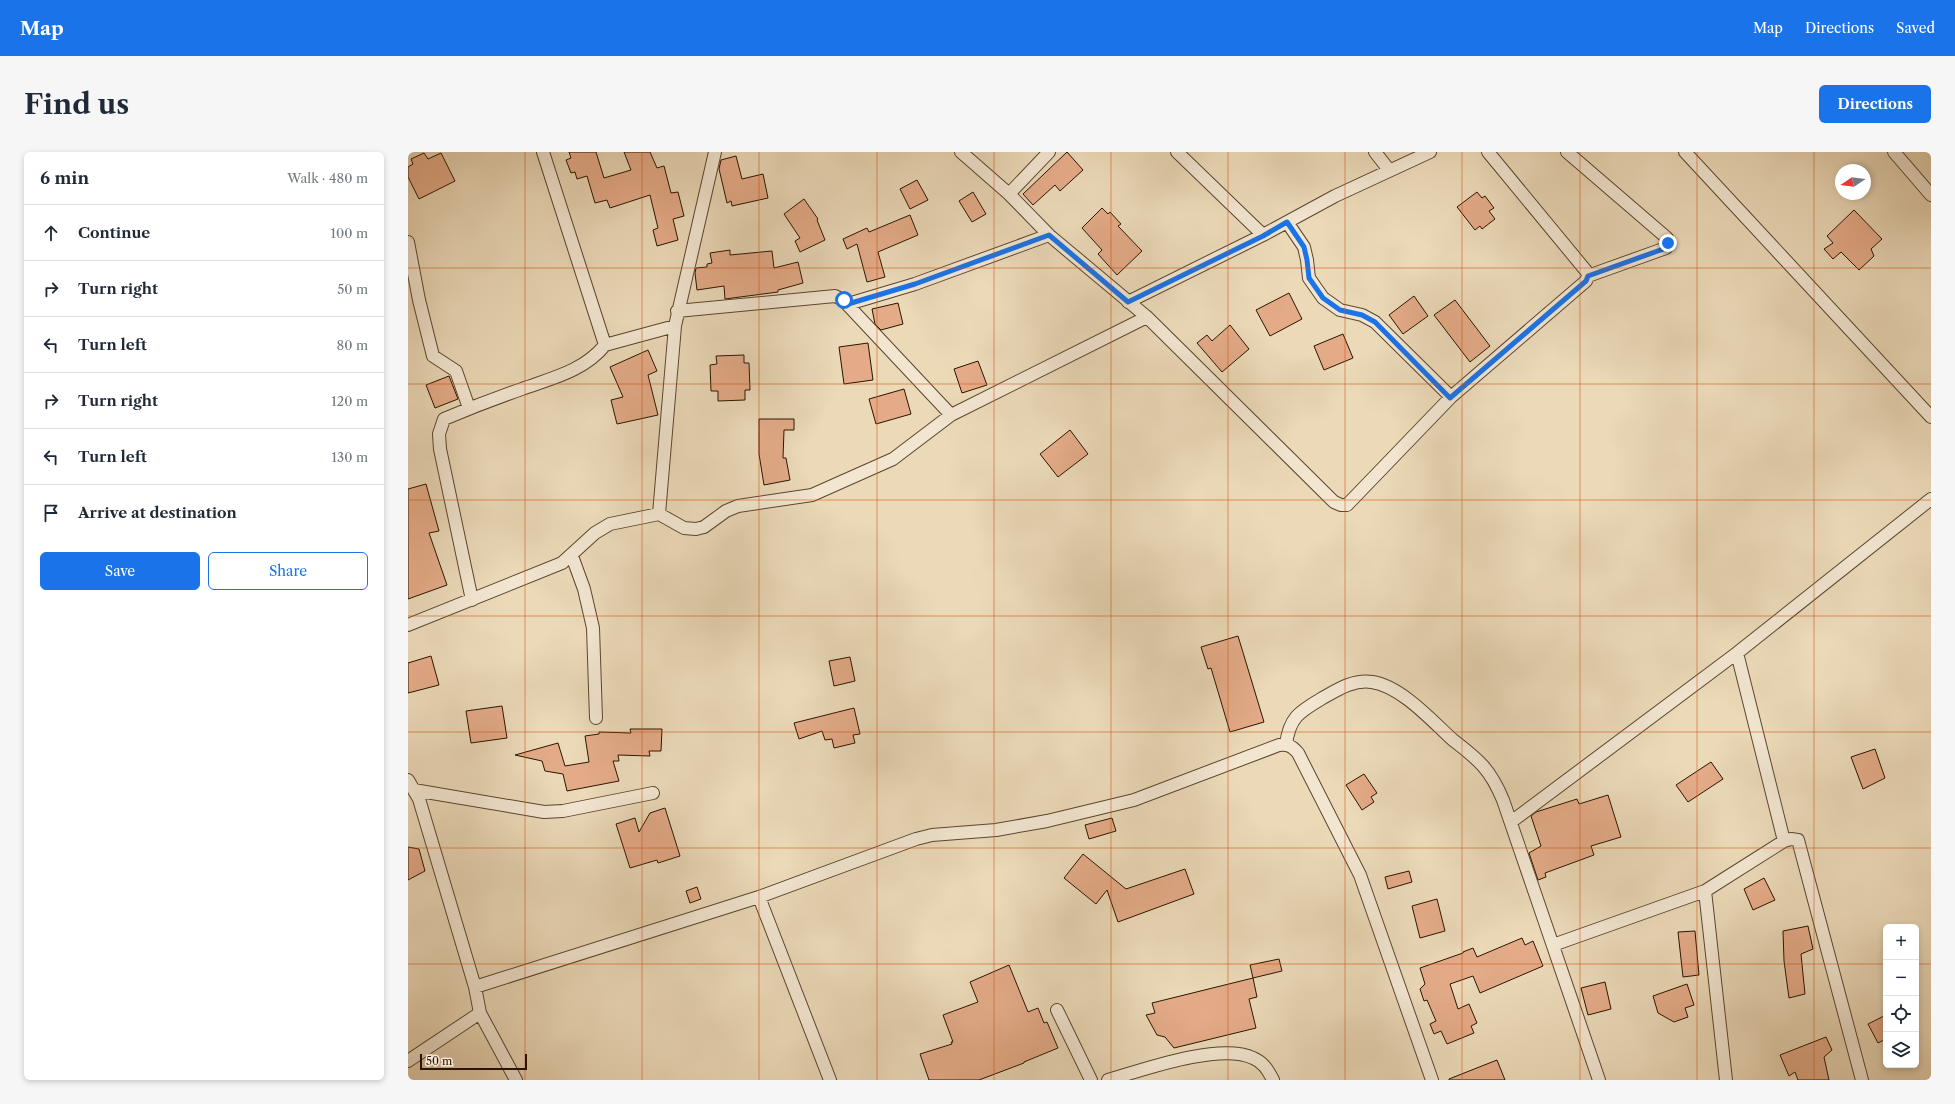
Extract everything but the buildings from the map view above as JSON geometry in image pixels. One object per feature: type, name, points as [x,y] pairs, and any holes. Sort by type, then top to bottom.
[{"type":"street","points":[[543,152],[605,345]]},
{"type":"street","points":[[659,514],[677,311],[715,152]]},
{"type":"street","points":[[961,152],[1009,194],[1049,235],[1147,317],[1334,502],[1341,506],[1347,505],[1450,398],[1586,281],[1588,276],[1666,248],[1668,243],[1667,238],[1567,152]]},
{"type":"street","points":[[1009,194],[1049,152]]},
{"type":"street","points":[[1177,152],[1263,236]]},
{"type":"street","points":[[1375,152],[1389,170]]},
{"type":"street","points":[[1128,302],[1263,236],[1287,222],[1389,170],[1430,152]]},
{"type":"street","points":[[1488,152],[1587,272],[1588,276]]},
{"type":"street","points":[[1685,152],[1931,417]]},
{"type":"street","points":[[1894,152],[1931,195]]},
{"type":"street","points":[[1287,222],[1304,247],[1309,278],[1323,298],[1340,310],[1362,315],[1375,322],[1450,398]]},
{"type":"street","points":[[848,304],[915,284],[1049,235]]},
{"type":"street","points":[[408,242],[419,300],[433,356],[456,371],[469,408]]},
{"type":"street","points":[[677,311],[835,296],[844,300],[848,304],[951,415]]},
{"type":"street","points":[[408,625],[562,563],[572,556],[595,533],[610,524],[659,514],[684,528],[696,529],[704,527],[726,511],[738,506],[812,495],[893,459],[951,415],[1147,317]]},
{"type":"street","points":[[472,600],[440,449],[439,434],[444,419],[469,408],[578,368],[599,352],[605,345],[675,326]]},
{"type":"street","points":[[1511,822],[1737,653],[1931,499]]},
{"type":"street","points":[[572,556],[584,590],[592,628],[596,718]]},
{"type":"street","points":[[1737,653],[1784,841]]},
{"type":"street","points":[[1286,745],[1288,728],[1297,716],[1311,705],[1344,686],[1372,682],[1389,688],[1405,698],[1483,766],[1496,784],[1511,822],[1599,1080]]},
{"type":"street","points":[[475,987],[759,897],[916,839],[932,835],[996,830],[1047,821],[1134,800],[1279,745],[1286,745],[1292,747],[1298,752],[1360,875],[1432,1080]]},
{"type":"street","points":[[411,785],[544,812],[563,811],[653,793]]},
{"type":"street","points":[[411,785],[419,799],[475,987],[480,1013],[516,1080]]},
{"type":"street","points":[[1553,945],[1705,891],[1784,841],[1791,839],[1798,840],[1862,1080]]},
{"type":"street","points":[[1705,891],[1726,1080]]},
{"type":"street","points":[[759,897],[830,1080]]},
{"type":"street","points":[[1057,1010],[1091,1080]]},
{"type":"street","points":[[408,1061],[480,1013]]},
{"type":"street","points":[[1108,1080],[1159,1064],[1187,1058],[1240,1053],[1261,1062],[1266,1067],[1273,1080]]},
{"type":"route","points":[[844,300],[848,304],[915,284],[1049,235],[1128,302],[1263,236],[1287,222],[1304,247],[1309,278],[1323,298],[1340,310],[1362,315],[1375,322],[1450,398],[1586,281],[1588,276],[1666,248],[1668,243]]}]
